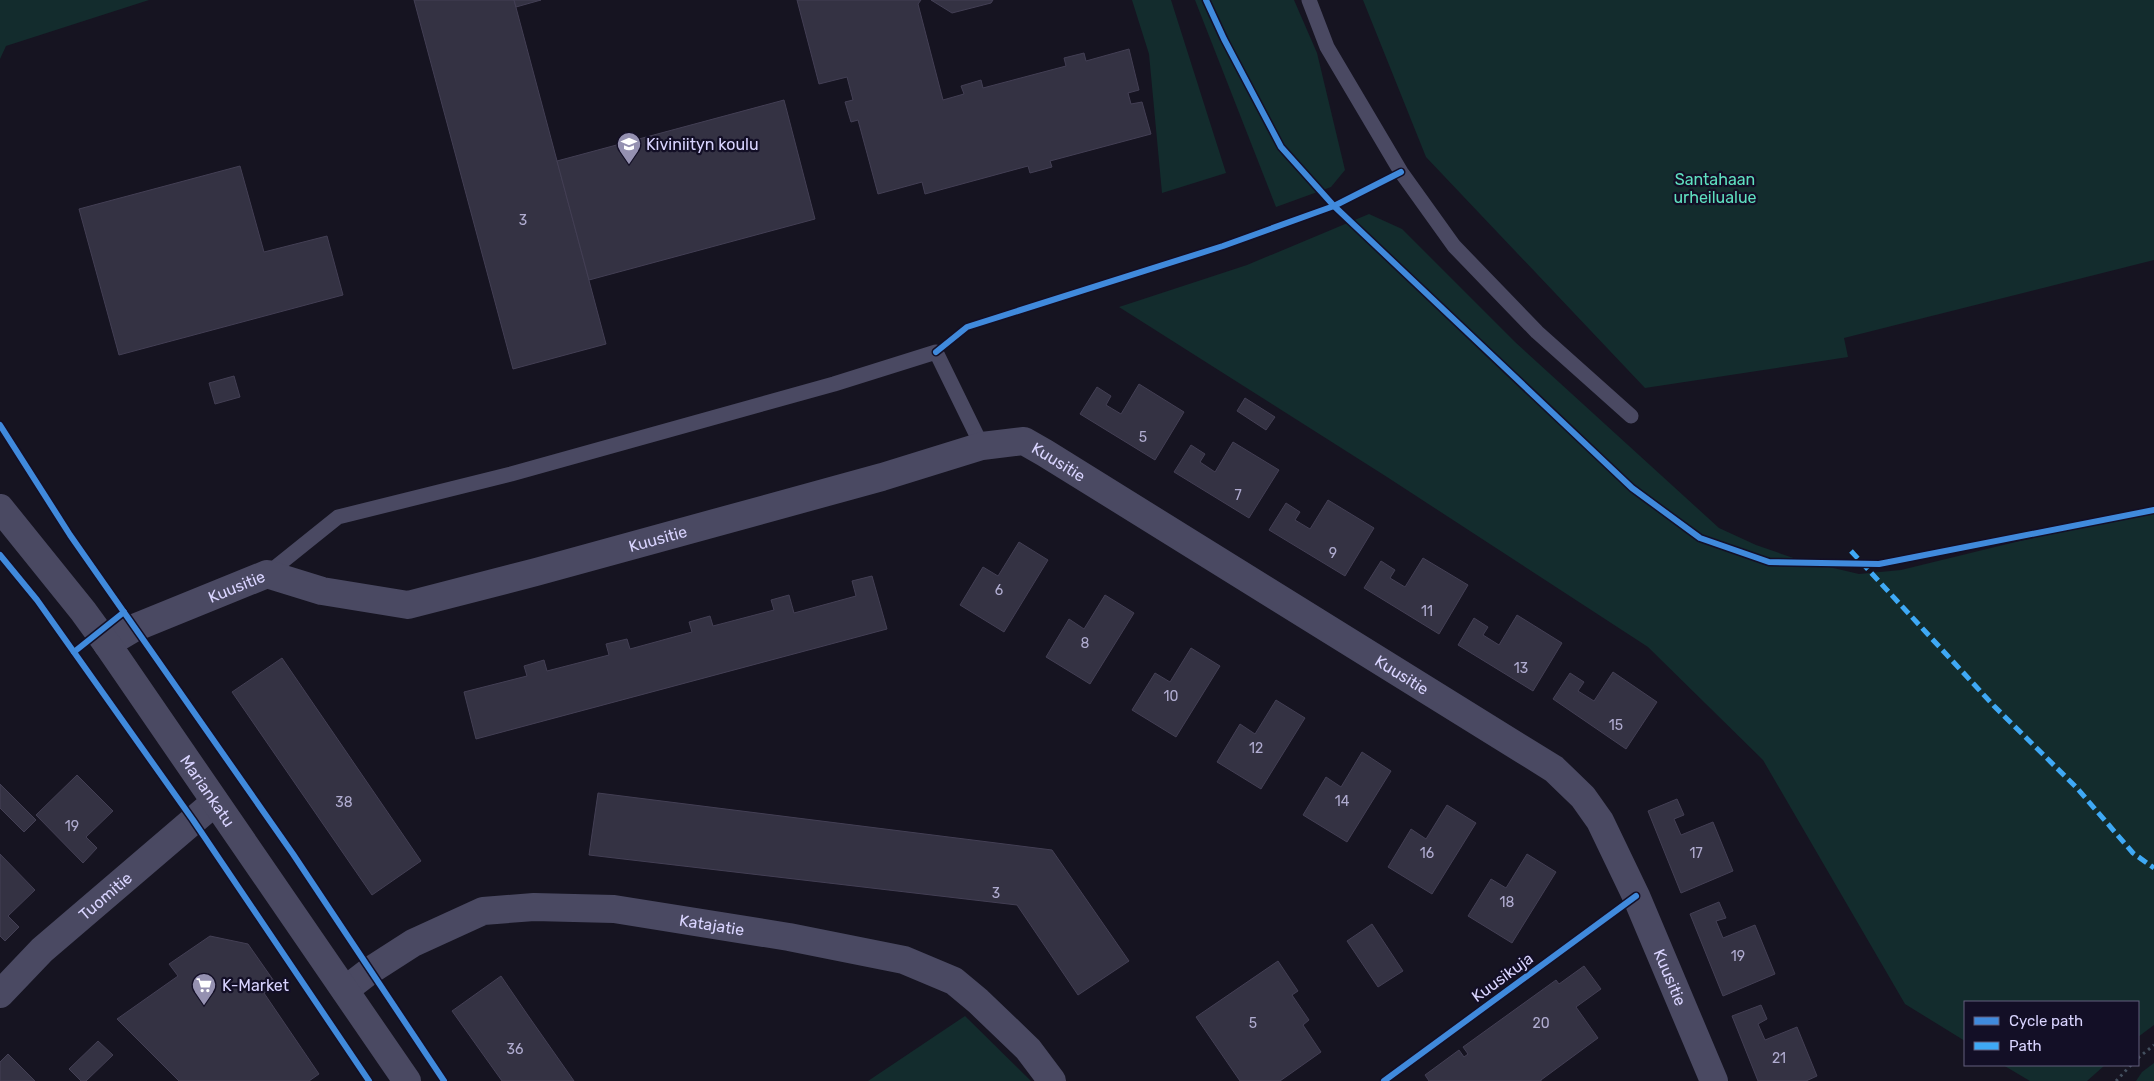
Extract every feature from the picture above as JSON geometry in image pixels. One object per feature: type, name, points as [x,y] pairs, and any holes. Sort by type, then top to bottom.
[{"type":"street","name":"Kuusitie","points":[[107,644],[134,628],[267,574],[322,591],[408,605],[536,572],[863,482],[982,446],[1024,442],[1045,453],[1554,769],[1583,797],[1600,821],[1636,896],[1714,1081]]},
{"type":"street","name":"Mariankatu","points":[[0,508],[83,611],[107,644],[406,1081]]},
{"type":"street","name":"Tuomitie","points":[[0,994],[42,950],[215,802]]},
{"type":"street","name":"Katajatie","points":[[345,990],[370,970],[413,943],[483,911],[534,907],[614,910],[789,937],[904,960],[954,980],[1028,1049],[1052,1081]]},
{"type":"lane","points":[[1309,0],[1332,56],[1401,172],[1454,246],[1538,332],[1631,416]]},
{"type":"lane","points":[[267,574],[338,517],[511,474],[834,384],[936,352],[982,446]]},
{"type":"path","points":[[2139,1057],[2154,1045]]},
{"type":"path","points":[[2116,1081],[2130,1066]]},
{"type":"green space","points":[[0,0],[149,0],[6,46],[0,59]]},
{"type":"green space","points":[[1132,0],[1171,0],[1226,173],[1162,193],[1149,54]]},
{"type":"green space","points":[[1195,0],[1294,0],[1317,53],[1345,170],[1331,187],[1276,207]]},
{"type":"green space","name":"Santahaan urheilualue","points":[[1363,0],[2154,0],[2154,260],[1844,338],[1848,357],[1645,388],[1426,157]]},
{"type":"green space","points":[[1369,214],[1402,229],[1515,342],[1719,528],[1756,545],[1799,560],[1859,574],[1901,570],[2154,508],[2154,1025],[2139,1036],[2139,1001],[1964,1001],[1964,1040],[1905,1004],[1763,760],[1648,647],[1387,477],[1119,307],[1247,265]]},
{"type":"green space","points":[[965,1016],[1031,1081],[868,1081]]},
{"type":"green space","points":[[2154,1063],[2154,1081],[2136,1081],[2142,1072]]},
{"type":"green space","points":[[2005,1066],[2104,1066],[2087,1081],[2030,1081]]},
{"type":"building","points":[[414,0],[514,0],[606,344],[513,369]]},
{"type":"building","points":[[514,0],[541,0],[516,7]]},
{"type":"building","points":[[797,0],[921,0],[918,4],[943,100],[964,94],[961,86],[981,80],[983,88],[1066,66],[1064,58],[1084,53],[1086,61],[1129,49],[1139,90],[1128,93],[1131,104],[1142,102],[1151,134],[1050,161],[1052,167],[1030,173],[1028,166],[925,194],[922,182],[878,194],[858,120],[851,122],[845,102],[853,100],[847,77],[819,84]]},
{"type":"building","points":[[931,0],[993,0],[991,3],[952,13]]},
{"type":"building","points":[[784,100],[815,219],[589,280],[557,161]]},
{"type":"building","points":[[240,166],[264,252],[327,236],[343,295],[119,355],[79,209]]},
{"type":"building","points":[[234,376],[240,397],[215,404],[209,383]]},
{"type":"building","points":[[1139,384],[1184,412],[1155,460],[1080,414],[1097,387],[1111,396],[1106,405],[1121,414]]},
{"type":"building","points":[[1245,398],[1275,417],[1266,430],[1237,411]]},
{"type":"building","points":[[1233,442],[1279,470],[1249,518],[1174,472],[1191,445],[1205,454],[1200,462],[1215,472]]},
{"type":"building","points":[[1328,500],[1374,528],[1345,576],[1269,530],[1286,503],[1300,512],[1295,520],[1310,529]]},
{"type":"building","points":[[1019,542],[1048,560],[1004,632],[960,605],[983,567],[998,576]]},
{"type":"building","points":[[1423,558],[1468,585],[1439,634],[1364,588],[1381,561],[1395,570],[1390,578],[1405,587]]},
{"type":"building","points":[[872,576],[887,629],[476,739],[464,692],[527,676],[524,666],[544,660],[547,671],[609,655],[606,644],[627,639],[630,649],[692,632],[689,622],[710,616],[713,626],[774,610],[771,600],[789,595],[794,613],[856,596],[852,581]]},
{"type":"building","points":[[1105,595],[1134,613],[1090,684],[1046,657],[1069,619],[1084,629]]},
{"type":"building","points":[[1517,615],[1562,643],[1533,691],[1458,645],[1474,618],[1488,627],[1483,635],[1499,645]]},
{"type":"building","points":[[1191,648],[1220,666],[1176,737],[1132,710],[1155,673],[1170,682]]},
{"type":"building","points":[[282,658],[421,861],[372,895],[232,692]]},
{"type":"building","points":[[1613,672],[1657,702],[1626,749],[1553,699],[1570,673],[1584,682],[1578,691],[1594,701]]},
{"type":"building","points":[[1276,700],[1305,718],[1261,789],[1217,762],[1240,724],[1255,734]]},
{"type":"building","points":[[1362,752],[1391,771],[1347,842],[1303,815],[1326,777],[1341,787]]},
{"type":"building","points":[[77,775],[113,811],[86,837],[97,848],[83,863],[36,815]]},
{"type":"building","points":[[0,784],[36,820],[24,832],[0,808]]},
{"type":"building","points":[[598,793],[1052,850],[1129,961],[1078,995],[1017,905],[589,855]]},
{"type":"building","points":[[1677,799],[1684,815],[1674,819],[1681,835],[1713,822],[1733,871],[1681,893],[1648,811]]},
{"type":"building","points":[[1447,805],[1476,823],[1432,894],[1388,867],[1411,829],[1426,839]]},
{"type":"building","points":[[0,854],[35,890],[8,916],[19,927],[5,941],[0,936]]},
{"type":"building","points":[[1527,854],[1556,872],[1512,943],[1468,916],[1491,879],[1506,888]]},
{"type":"building","points":[[1719,902],[1726,918],[1716,921],[1723,938],[1755,925],[1775,974],[1723,996],[1690,914]]},
{"type":"building","points":[[1372,924],[1403,971],[1378,987],[1347,941]]},
{"type":"building","name":"K-Market","points":[[210,936],[248,944],[276,984],[264,993],[319,1074],[309,1081],[179,1081],[117,1019],[178,976],[169,964]]},
{"type":"building","points":[[1278,961],[1298,991],[1292,995],[1309,1020],[1303,1025],[1321,1052],[1280,1081],[1240,1081],[1196,1017]]},
{"type":"building","points":[[1584,966],[1601,989],[1576,1007],[1598,1038],[1541,1081],[1429,1081],[1425,1075],[1459,1050],[1464,1057],[1468,1054],[1463,1047],[1556,980],[1559,984]]},
{"type":"building","points":[[501,976],[574,1081],[502,1081],[452,1011]]},
{"type":"building","points":[[1761,1005],[1767,1019],[1758,1024],[1765,1040],[1797,1027],[1817,1076],[1806,1081],[1758,1081],[1732,1016]]},
{"type":"building","points":[[98,1041],[113,1055],[86,1081],[81,1081],[69,1069]]},
{"type":"building","points":[[8,1054],[35,1081],[0,1081],[0,1062]]},
{"type":"marked path","points":[[1851,551],[1994,706],[2076,787],[2133,853],[2154,868]]},
{"type":"cycle path","points":[[1206,0],[1224,39],[1281,147],[1334,206],[1632,488],[1700,538],[1769,562],[1879,564],[2154,510]]},
{"type":"cycle path","points":[[936,352],[967,327],[1223,246],[1334,206],[1401,172]]},
{"type":"cycle path","points":[[0,425],[70,535],[293,854],[444,1081]]},
{"type":"cycle path","points":[[0,555],[37,600],[193,820],[369,1081]]},
{"type":"cycle path","points":[[74,652],[124,612]]},
{"type":"cycle path","name":"Kuusikuja","points":[[1384,1081],[1636,896]]},
{"type":"place","name":"Kiviniityn koulu","points":[[629,165]]},
{"type":"place","name":"K-Market","points":[[204,1006]]}]
